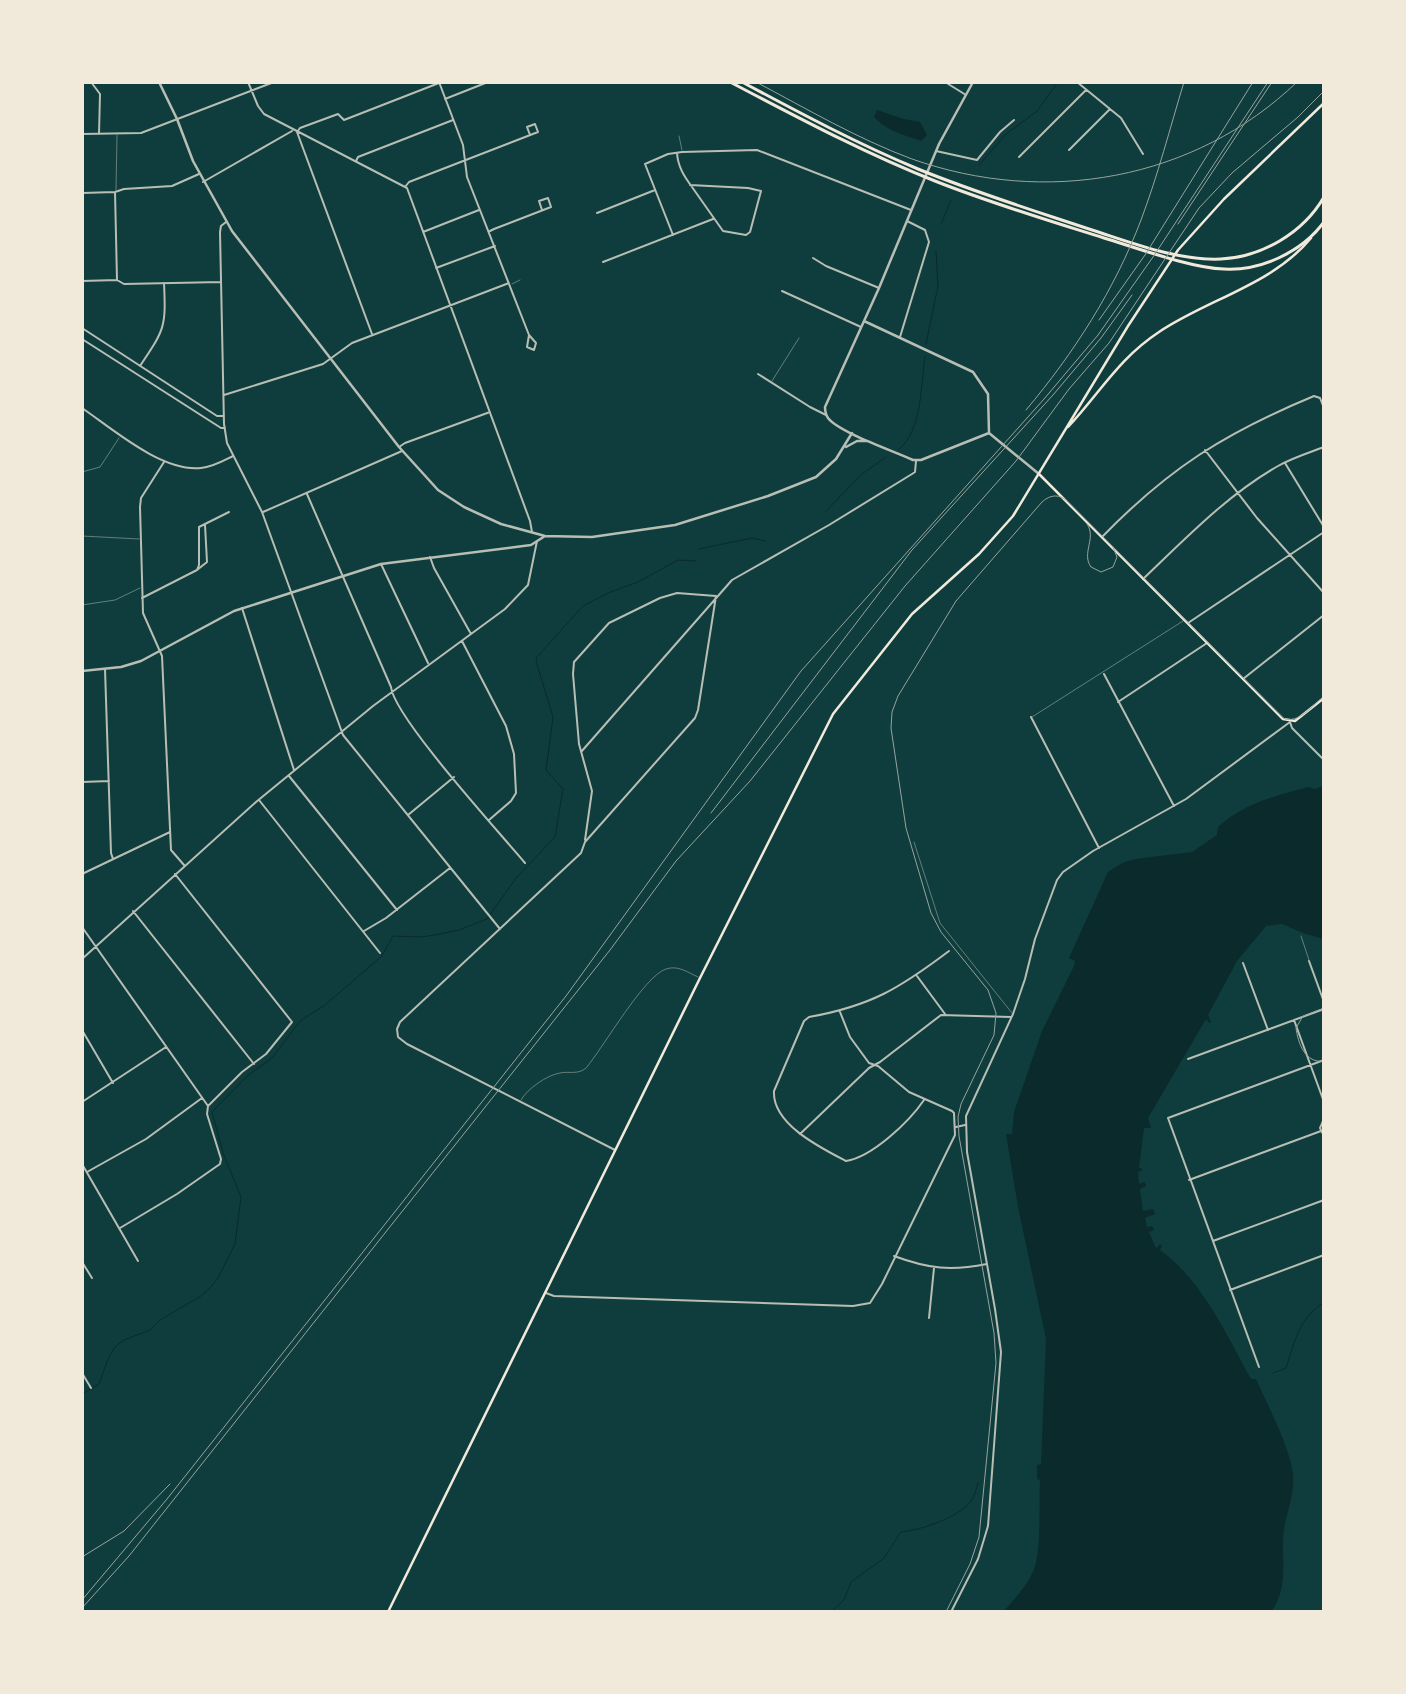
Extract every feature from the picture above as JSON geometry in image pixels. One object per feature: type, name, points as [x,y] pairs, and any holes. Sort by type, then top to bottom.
[{"type":"main road","points":[[730,82],[844,141],[916,171],[936,176],[1061,222],[1182,256],[1223,259],[1253,253],[1280,240],[1306,220],[1324,197]]},
{"type":"main road","points":[[742,82],[934,181],[1192,264],[1225,270],[1257,266],[1299,246],[1320,228]]},
{"type":"main road","points":[[388,1612],[700,978],[833,714],[912,614],[1000,532],[1024,500],[1166,266],[1178,250],[1224,199],[1324,103]]},
{"type":"main road","points":[[1066,430],[1109,376],[1146,341],[1185,316],[1269,273],[1306,244],[1324,222]]},
{"type":"main road","points":[[1039,474],[1283,719],[1290,722],[1297,720],[1324,698]]},
{"type":"street","points":[[91,82],[100,94],[99,134]]},
{"type":"street","points":[[159,82],[177,119],[199,174],[226,222],[329,360],[428,481],[446,496],[488,518],[545,536],[600,537],[688,521],[780,492],[816,477],[836,459],[852,433]]},
{"type":"street","points":[[248,82],[261,111],[294,131],[406,188],[530,520],[532,532]]},
{"type":"street","points":[[82,134],[117,135],[141,133],[274,82]]},
{"type":"street","points":[[445,99],[488,82]]},
{"type":"street","points":[[945,82],[966,95]]},
{"type":"street","points":[[826,415],[825,404],[879,288],[936,151],[973,82]]},
{"type":"street","points":[[1077,82],[1121,118],[1144,154]]},
{"type":"street","points":[[297,132],[300,128],[338,114],[344,120],[439,83],[463,144],[467,177],[529,335],[536,345],[532,351],[527,347],[529,335]]},
{"type":"street","points":[[1019,158],[1086,90]]},
{"type":"street","points":[[1069,150],[1110,109]]},
{"type":"street","points":[[356,161],[358,157],[453,120]]},
{"type":"street","points":[[936,151],[977,160],[1000,132],[1014,120]]},
{"type":"street","points":[[406,188],[409,182],[538,132],[535,124],[527,127],[530,135]]},
{"type":"street","points":[[203,182],[294,131]]},
{"type":"street","points":[[297,132],[372,334]]},
{"type":"street","points":[[673,235],[645,164],[682,152],[745,149],[764,151],[820,176],[911,210]]},
{"type":"street","points":[[677,153],[679,168],[690,185],[713,219],[723,231],[746,235],[750,232],[761,191],[748,188],[690,185]]},
{"type":"street","points":[[82,193],[115,192],[124,189],[172,186],[199,174]]},
{"type":"street","points":[[597,213],[655,190]]},
{"type":"street","points":[[115,192],[118,280]]},
{"type":"street","points":[[489,231],[542,210],[551,206],[548,198],[539,202],[542,210]]},
{"type":"street","points":[[423,232],[480,209]]},
{"type":"street","points":[[603,262],[713,219]]},
{"type":"street","points":[[900,337],[929,242],[925,230],[906,221]]},
{"type":"street","points":[[226,222],[221,226],[220,232],[226,438],[262,512],[341,732],[500,929]]},
{"type":"street","points":[[436,268],[495,246]]},
{"type":"street","points":[[813,258],[826,266],[879,288]]},
{"type":"street","points":[[82,281],[118,280],[124,284],[221,282]]},
{"type":"street","points":[[140,366],[162,331],[165,317],[164,283]]},
{"type":"street","points":[[224,395],[324,364],[352,343],[372,334],[510,284]]},
{"type":"street","points":[[782,291],[861,327]]},
{"type":"street","points":[[864,321],[973,372],[988,394],[989,433],[1039,474]]},
{"type":"street","points":[[82,328],[217,416],[224,416]]},
{"type":"street","points":[[82,339],[221,428],[225,428]]},
{"type":"street","points":[[758,374],[852,433],[867,441],[916,460],[989,433]]},
{"type":"street","points":[[1102,537],[1145,495],[1205,450],[1277,411],[1314,396],[1320,398],[1324,408]]},
{"type":"street","points":[[82,408],[164,462],[200,468],[217,464],[234,456]]},
{"type":"street","points":[[399,447],[405,443],[490,412]]},
{"type":"street","points":[[843,449],[857,441],[867,441]]},
{"type":"street","points":[[1143,579],[1199,525],[1238,494],[1285,463],[1324,447]]},
{"type":"street","points":[[1205,450],[1238,494],[1289,555],[1324,592]]},
{"type":"street","points":[[262,512],[402,451]]},
{"type":"street","points":[[581,752],[732,580],[829,525],[916,472],[916,460]]},
{"type":"street","points":[[164,462],[142,498],[142,598],[143,616],[161,651],[171,850],[184,864]]},
{"type":"street","points":[[1285,463],[1324,527]]},
{"type":"street","points":[[307,494],[391,692],[416,732],[525,863]]},
{"type":"street","points":[[197,570],[199,565],[199,527],[230,512]]},
{"type":"street","points":[[142,598],[197,570],[207,562],[205,524]]},
{"type":"street","points":[[1188,623],[1324,532]]},
{"type":"street","points":[[82,672],[134,664],[242,608],[381,564],[531,545],[545,536]]},
{"type":"street","points":[[82,959],[184,864],[341,732],[428,663],[505,609],[527,588],[537,541]]},
{"type":"street","points":[[430,557],[434,568],[471,634]]},
{"type":"street","points":[[381,564],[428,663]]},
{"type":"street","points":[[616,1150],[407,1044],[398,1037],[397,1033],[400,1022],[580,853],[585,842],[592,791],[581,752],[572,669],[576,659],[609,623],[669,594],[677,592],[716,596]]},
{"type":"street","points":[[585,842],[695,718],[716,596]]},
{"type":"street","points":[[242,608],[295,771]]},
{"type":"street","points":[[1243,679],[1324,615]]},
{"type":"street","points":[[462,640],[506,726],[514,754],[516,793],[489,820]]},
{"type":"street","points":[[1118,702],[1207,643]]},
{"type":"street","points":[[105,669],[110,853],[113,859]]},
{"type":"street","points":[[1104,674],[1174,806]]},
{"type":"street","points":[[1031,717],[1098,848]]},
{"type":"street","points":[[951,1612],[978,1558],[988,1522],[1001,1352],[967,1152],[965,1126],[969,1107],[1013,1015],[1025,979],[1034,939],[1052,893],[1063,872],[1098,848],[1174,806],[1290,722],[1292,728],[1324,760]]},
{"type":"street","points":[[289,776],[397,910]]},
{"type":"street","points":[[408,815],[454,777]]},
{"type":"street","points":[[82,782],[108,781]]},
{"type":"street","points":[[259,800],[380,953]]},
{"type":"street","points":[[82,874],[170,832]]},
{"type":"street","points":[[364,931],[397,910],[450,867]]},
{"type":"street","points":[[120,1228],[178,1194],[220,1164],[221,1160],[207,1114],[208,1106],[266,1054],[292,1022],[175,874]]},
{"type":"street","points":[[133,911],[254,1064]]},
{"type":"street","points":[[82,927],[208,1106]]},
{"type":"street","points":[[924,1100],[901,1126],[876,1146],[854,1160],[846,1161],[800,1134],[776,1107],[773,1099],[774,1091],[804,1021],[809,1017],[840,1012],[880,998],[917,976],[949,951]]},
{"type":"street","points":[[1309,961],[1324,1002]]},
{"type":"street","points":[[1243,963],[1268,1030]]},
{"type":"street","points":[[917,976],[945,1014]]},
{"type":"street","points":[[1188,1059],[1324,1009]]},
{"type":"street","points":[[546,1292],[554,1296],[861,1305],[870,1303],[874,1299],[955,1135],[956,1127],[952,1111],[924,1100],[896,1083],[869,1063],[855,1047],[840,1012]]},
{"type":"street","points":[[800,1134],[869,1068],[945,1014],[1013,1015]]},
{"type":"street","points":[[1294,1020],[1324,1102]]},
{"type":"street","points":[[82,1030],[113,1084]]},
{"type":"street","points":[[82,1102],[113,1084],[166,1047]]},
{"type":"street","points":[[1259,1367],[1189,1180],[1168,1118],[1324,1060]]},
{"type":"street","points":[[87,1172],[146,1139],[202,1098]]},
{"type":"street","points":[[1324,1119],[1321,1131],[1324,1136]]},
{"type":"street","points":[[956,1127],[965,1126]]},
{"type":"street","points":[[1189,1180],[1321,1131]]},
{"type":"street","points":[[82,1164],[138,1260]]},
{"type":"street","points":[[1212,1242],[1324,1200]]},
{"type":"street","points":[[1230,1290],[1324,1255]]},
{"type":"street","points":[[894,1256],[934,1268],[987,1264]]},
{"type":"street","points":[[82,1262],[92,1278]]},
{"type":"street","points":[[929,1318],[934,1268]]},
{"type":"street","points":[[82,1373],[91,1388]]},
{"type":"lane","points":[[115,192],[117,187],[117,135]]},
{"type":"lane","points":[[679,136],[682,152]]},
{"type":"lane","points":[[510,284],[520,280]]},
{"type":"lane","points":[[771,382],[799,338]]},
{"type":"lane","points":[[82,472],[100,467],[121,434]]},
{"type":"lane","points":[[82,536],[141,539]]},
{"type":"lane","points":[[82,604],[115,600],[142,588]]},
{"type":"lane","points":[[1031,717],[1185,620]]},
{"type":"lane","points":[[914,842],[940,923],[1013,1015]]},
{"type":"lane","points":[[1301,936],[1309,961]]},
{"type":"lane","points":[[520,1102],[527,1092],[553,1075],[580,1072],[586,1068],[619,1020],[660,972],[678,968],[700,978]]},
{"type":"water","points":[[877,110],[920,122],[927,135],[921,141],[884,126],[874,117]]},
{"type":"water","points":[[1323,786],[1323,939],[1282,924],[1266,926],[1237,961],[1208,1015],[1211,1022],[1209,1023],[1206,1019],[1148,1118],[1151,1128],[1144,1128],[1139,1168],[1142,1168],[1142,1170],[1138,1172],[1139,1184],[1145,1182],[1146,1186],[1140,1189],[1143,1211],[1153,1209],[1155,1214],[1145,1218],[1147,1227],[1152,1226],[1154,1230],[1149,1232],[1155,1246],[1157,1248],[1160,1244],[1162,1246],[1160,1250],[1188,1276],[1212,1309],[1251,1379],[1256,1379],[1288,1453],[1293,1483],[1283,1539],[1283,1576],[1280,1594],[1271,1612],[1004,1611],[1030,1578],[1037,1558],[1040,1480],[1037,1479],[1037,1465],[1041,1464],[1046,1339],[1018,1207],[1006,1134],[1012,1134],[1014,1112],[1042,1031],[1074,966],[1075,961],[1069,958],[1108,872],[1122,863],[1135,859],[1192,852],[1217,835],[1218,827],[1249,806],[1296,790],[1308,787],[1315,789]]},
{"type":"waterway","points":[[979,165],[1005,135],[1037,111],[1058,82]]},
{"type":"waterway","points":[[941,224],[951,200]]},
{"type":"waterway","points":[[926,344],[938,286],[936,251]]},
{"type":"waterway","points":[[899,449],[907,441],[916,419],[925,356]]},
{"type":"waterway","points":[[825,512],[862,474],[886,457]]},
{"type":"waterway","points":[[699,549],[752,538],[766,541]]},
{"type":"waterway","points":[[82,1394],[99,1384],[108,1359],[115,1347],[124,1340],[150,1330],[160,1320],[201,1296],[210,1288],[218,1278],[235,1244],[241,1197],[223,1153],[212,1112],[247,1076],[272,1058],[300,1021],[325,1005],[382,956],[393,936],[422,937],[440,934],[459,930],[487,919],[516,878],[555,837],[563,789],[546,770],[553,717],[536,661],[537,657],[583,606],[608,593],[638,582],[678,560],[696,561]]},
{"type":"waterway","points":[[1273,1373],[1286,1368],[1295,1339],[1303,1323],[1324,1302]]},
{"type":"waterway","points":[[831,1612],[844,1600],[851,1582],[884,1558],[901,1532],[929,1526],[957,1513],[972,1499],[978,1483]]},
{"type":"tram line","points":[[756,82],[852,133],[912,159],[963,173],[1014,181],[1065,181],[1116,175],[1165,162],[1212,142],[1256,116],[1297,82]]},
{"type":"tram line","points":[[1178,224],[1272,82]]},
{"type":"tram line","points":[[82,1608],[129,1556],[610,950],[676,861],[750,781],[905,586],[1016,461],[1069,389],[1109,343],[1199,208],[1232,173],[1298,117],[1324,91]]},
{"type":"tram line","points":[[711,813],[912,550],[1053,395],[1101,338],[1132,295]]},
{"type":"tram line","points":[[946,1612],[970,1564],[979,1537],[996,1363],[994,1333],[959,1136],[958,1117],[961,1104],[994,1035],[996,1013],[988,990],[941,932],[931,913],[906,828],[891,728],[892,712],[898,696],[956,601],[1042,502],[1049,497],[1055,496],[1068,502],[1283,718],[1294,719],[1300,716],[1324,696]]},
{"type":"tram line","points":[[1087,524],[1090,529],[1088,562],[1091,567],[1101,572],[1113,567],[1117,557],[1113,547]]},
{"type":"tram line","points":[[1324,1008],[1303,1016],[1296,1028],[1301,1046],[1307,1056],[1317,1061],[1324,1061]]},
{"type":"railway","points":[[1026,410],[1077,343],[1119,271],[1131,246],[1147,203],[1184,82]]},
{"type":"railway","points":[[1099,320],[1145,255],[1253,82]]},
{"type":"railway","points":[[82,1600],[167,1499],[566,996],[801,671],[1044,399],[1098,335],[1153,257],[1268,82]]},
{"type":"railway","points":[[82,1557],[124,1531],[170,1484]]}]
